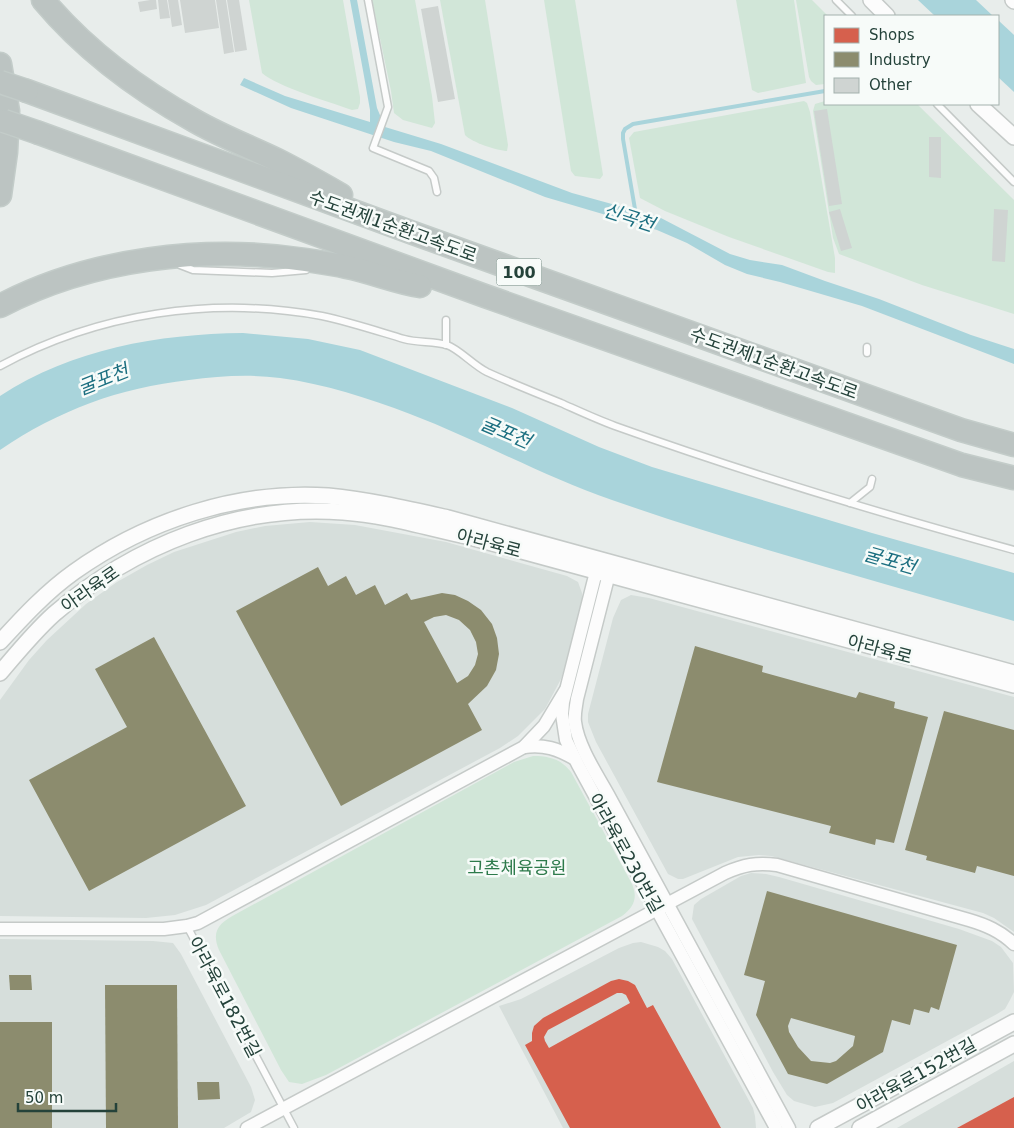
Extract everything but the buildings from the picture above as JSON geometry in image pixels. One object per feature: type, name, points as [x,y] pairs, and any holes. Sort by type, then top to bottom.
[{"type":"highway","points":[[41,0],[87,44],[162,101],[196,121],[277,160],[412,233]]},
{"type":"highway","points":[[0,64],[8,111],[6,152],[0,195]]},
{"type":"highway","name":"수도권제1순환고속도로","points":[[0,82],[412,233],[961,430],[1014,445]]},
{"type":"highway","name":"수도권제1순환고속도로","points":[[1,120],[485,296],[962,465],[1014,478]]},
{"type":"highway","points":[[0,306],[59,281],[110,267],[162,258],[211,254],[261,254],[307,260],[347,267],[410,284],[485,296]]},
{"type":"street","points":[[871,0],[886,15]]},
{"type":"street","points":[[979,105],[1014,137]]},
{"type":"street","name":"아라육로","points":[[0,642],[38,602],[74,572],[144,532],[186,514],[223,505],[289,496],[327,496],[372,502],[448,518],[604,567],[1014,685]]},
{"type":"street","name":"아라육로","points":[[0,673],[24,644],[53,615],[116,570],[160,546],[207,527],[255,516],[296,511],[323,511],[385,518],[604,567],[1014,673]]},
{"type":"street","name":"아라육로230번길","points":[[604,567],[565,692],[562,714],[566,740],[575,760],[663,907],[789,1128]]},
{"type":"street","name":"아라육로230번길","points":[[604,567],[578,692],[575,721],[582,745],[776,1128]]},
{"type":"street","points":[[187,926],[222,911],[524,747],[544,726],[565,692]]},
{"type":"street","points":[[524,747],[542,746],[553,748],[575,760]]},
{"type":"street","points":[[247,1128],[735,868],[746,864],[765,863],[969,920],[994,929],[1014,944]]},
{"type":"street","name":"아라육로182번길","points":[[0,929],[164,929],[187,926]]},
{"type":"street","name":"아라육로152번길","points":[[818,1128],[1014,1022]]},
{"type":"street","name":"아라육로152번길","points":[[860,1128],[1014,1044]]},
{"type":"lane","points":[[368,0],[387,100],[387,114],[373,148],[429,171],[434,178],[437,192]]},
{"type":"lane","points":[[836,0],[851,15]]},
{"type":"lane","points":[[938,105],[1014,182]]},
{"type":"lane","points":[[162,258],[193,270],[272,273],[310,270]]},
{"type":"lane","points":[[319,269],[347,267]]},
{"type":"lane","points":[[0,366],[66,336],[130,318],[190,309],[246,308],[318,316],[410,340],[446,345],[489,373],[603,422],[850,503],[1014,550]]},
{"type":"lane","points":[[446,320],[446,345]]},
{"type":"lane","points":[[850,503],[870,487],[872,479]]},
{"type":"lane","name":"아라육로182번길","points":[[187,926],[294,1128]]},
{"type":"shaded area","points":[[310,522],[355,525],[446,542],[567,576],[578,582],[582,593],[582,600],[567,660],[561,679],[545,709],[518,736],[500,748],[206,905],[175,915],[146,918],[0,916],[0,700],[29,660],[47,640],[86,604],[117,582],[147,565],[174,552],[236,532],[265,526]]},
{"type":"shaded area","points":[[631,595],[649,598],[1014,697],[1014,932],[983,913],[771,856],[738,857],[683,879],[678,879],[668,874],[596,742],[588,722],[588,714],[613,618],[621,600]]},
{"type":"shaded area","points":[[751,873],[779,877],[959,929],[992,941],[1001,947],[1013,963],[1014,992],[1005,1009],[997,1014],[833,1103],[815,1107],[794,1101],[787,1095],[773,1072],[692,919],[694,905],[701,899],[741,876]]},
{"type":"shaded area","points":[[0,939],[153,941],[173,943],[181,954],[251,1087],[255,1100],[251,1112],[224,1128],[0,1128]]},
{"type":"shaded area","points":[[641,942],[658,947],[665,951],[672,959],[753,1108],[756,1128],[563,1128],[499,1006],[521,999],[619,948]]},
{"type":"shaded area","points":[[1014,1061],[1014,1128],[897,1128]]},
{"type":"green space","points":[[249,0],[343,0],[360,97],[358,109],[352,110],[305,94],[280,84],[262,73]]},
{"type":"green space","points":[[372,0],[415,0],[432,96],[435,123],[432,128],[403,120],[394,113]]},
{"type":"green space","points":[[440,0],[485,0],[508,145],[507,151],[485,146],[465,135]]},
{"type":"green space","points":[[544,0],[575,0],[603,175],[600,179],[575,176],[571,171]]},
{"type":"green space","points":[[736,0],[794,0],[806,83],[758,93],[752,90]]},
{"type":"green space","points":[[796,0],[812,0],[827,15],[824,15],[824,84],[816,85],[809,77]]},
{"type":"green space","points":[[804,101],[807,103],[810,112],[835,258],[835,273],[729,237],[665,211],[640,198],[629,138],[634,132]]},
{"type":"green space","points":[[824,101],[824,105],[918,105],[1014,200],[1014,314],[922,285],[839,254],[833,238],[813,111],[815,104]]},
{"type":"green space","name":"고촌체육공원","points":[[533,756],[554,759],[571,772],[632,884],[635,898],[632,906],[622,916],[326,1075],[302,1084],[289,1082],[219,950],[216,938],[218,928],[236,914],[514,762]]},
{"type":"water","name":"신곡천","points":[[350,0],[357,0],[377,108],[385,127],[441,144],[572,193],[659,217],[730,254],[750,260],[782,265],[1014,349],[1014,364],[862,306],[747,274],[725,265],[687,243],[657,230],[545,197],[431,151],[394,142],[291,108],[240,85],[244,78],[285,96],[370,122],[370,110]]},
{"type":"water","points":[[918,0],[976,0],[992,15],[934,15]]},
{"type":"water","points":[[999,21],[1014,35],[1014,92],[999,78]]},
{"type":"water","name":"굴포천","points":[[243,333],[308,339],[360,350],[512,408],[599,447],[652,467],[872,533],[1014,573],[1014,621],[812,563],[662,517],[586,490],[461,435],[378,402],[346,392],[280,378],[246,376],[200,379],[163,384],[114,395],[67,412],[0,450],[0,396],[56,366],[117,347],[148,341],[211,334]]},
{"type":"waterway","name":"신곡천","points":[[636,215],[623,139],[625,129],[633,124],[824,91]]}]
